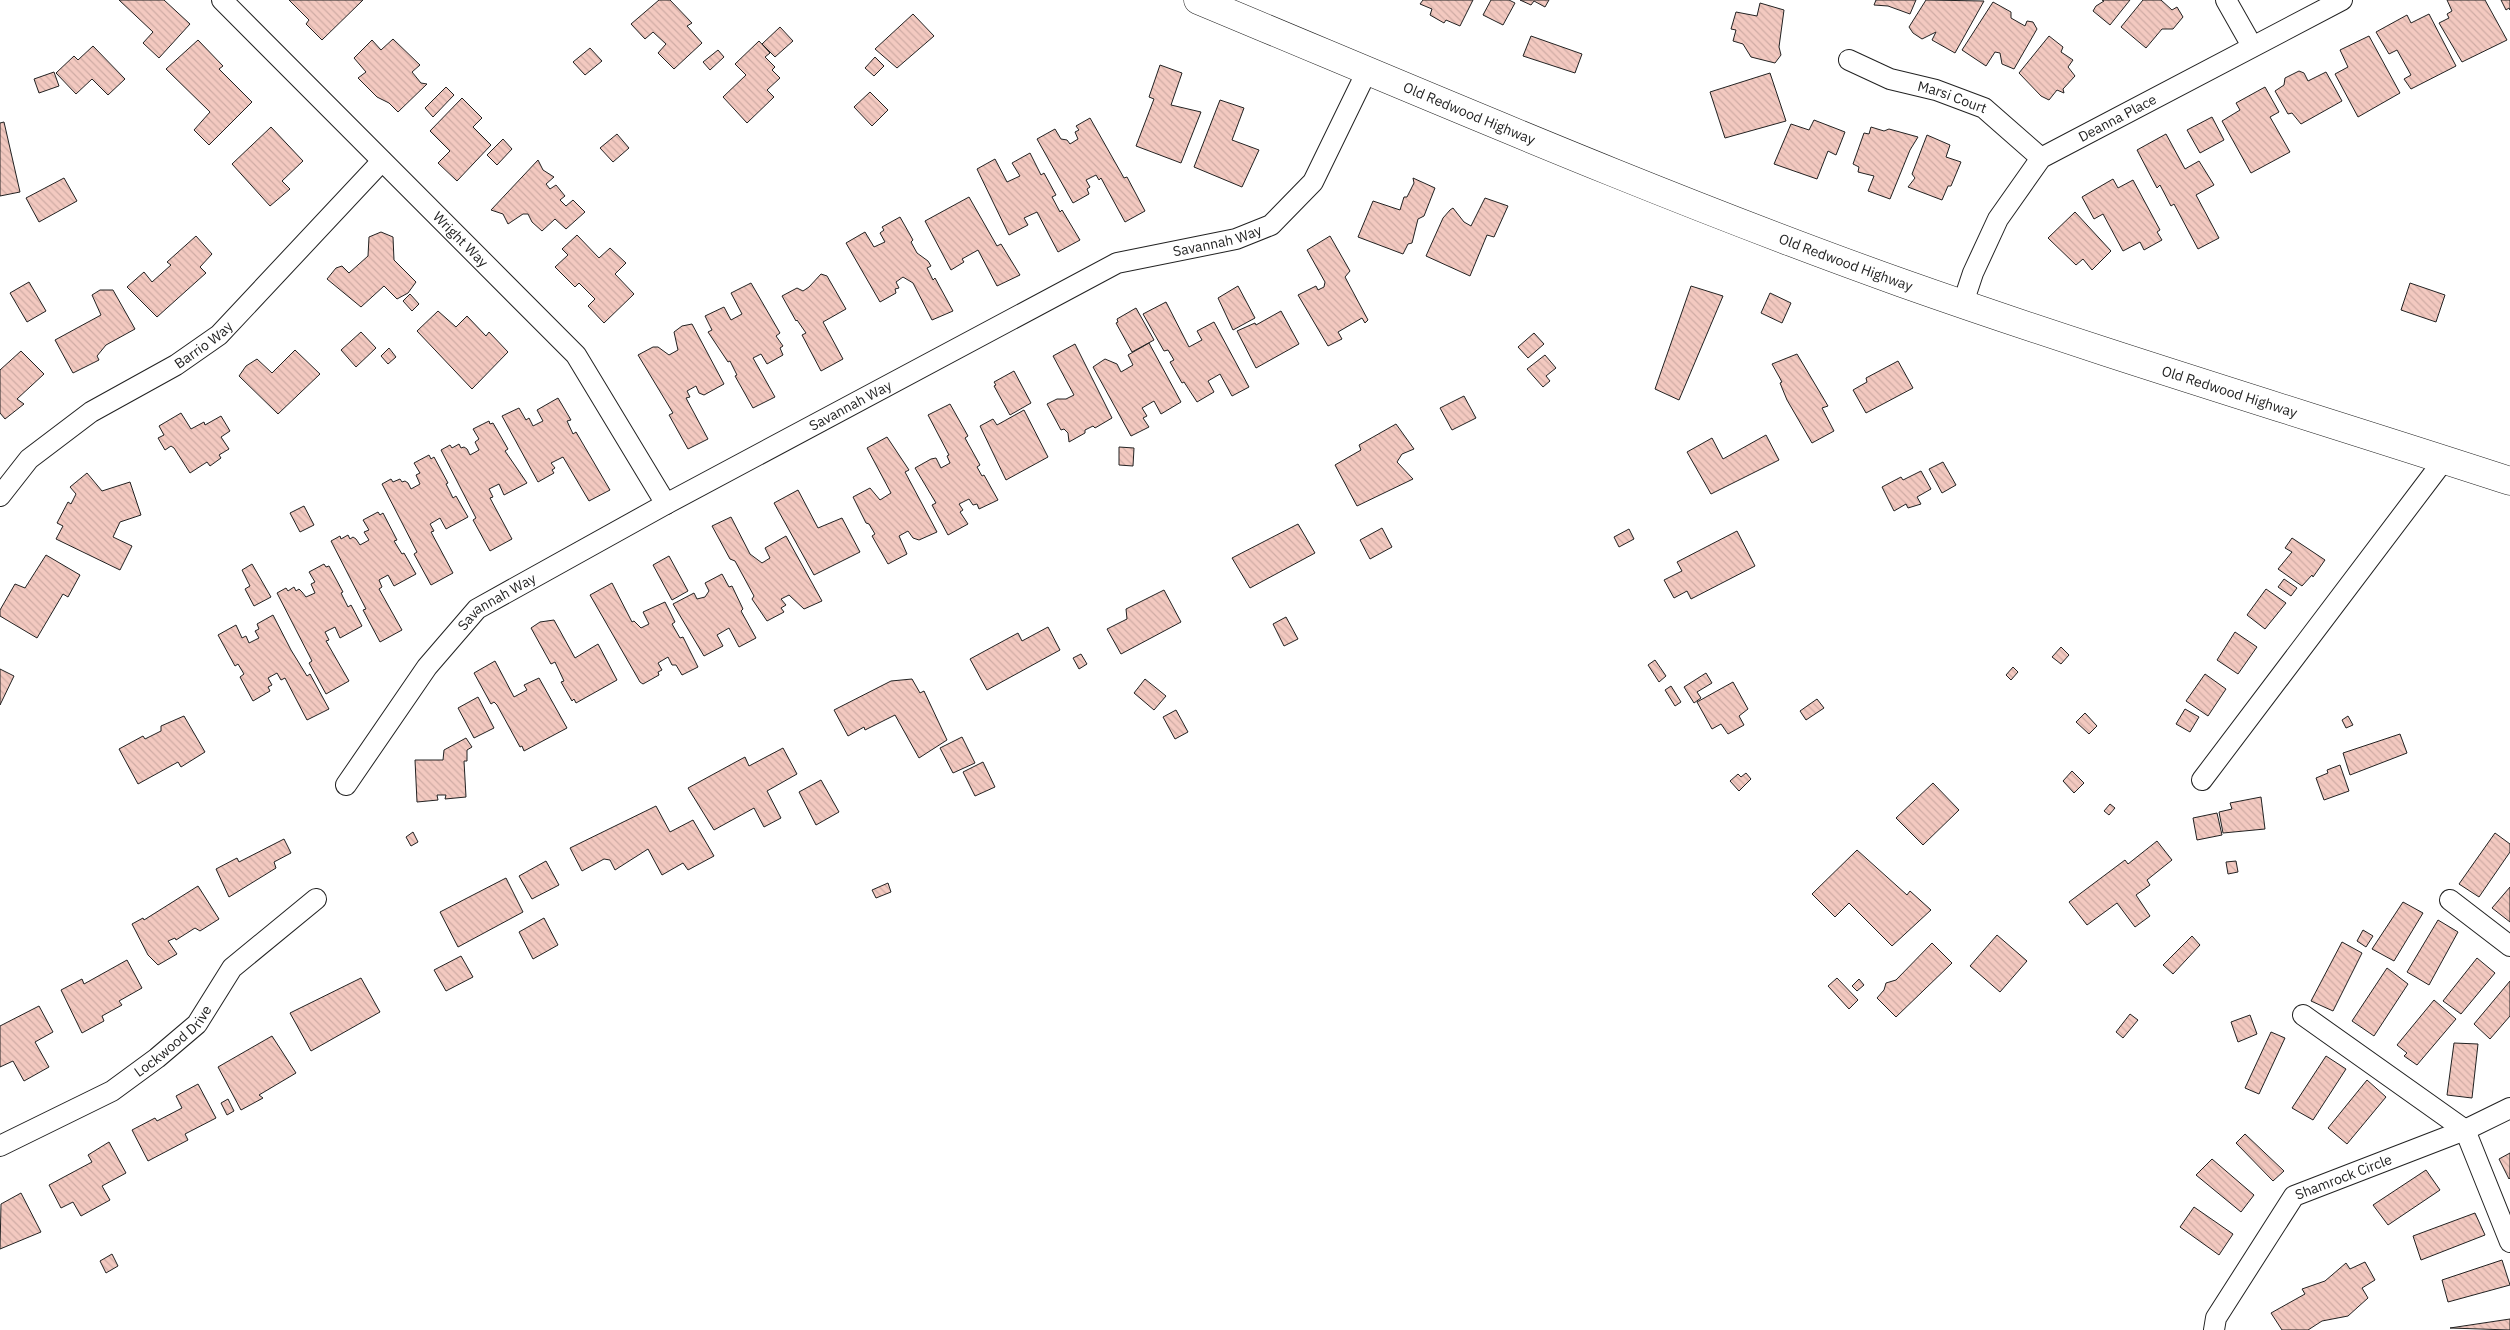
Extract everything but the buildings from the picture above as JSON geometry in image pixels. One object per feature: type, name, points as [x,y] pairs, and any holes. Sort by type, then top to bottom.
[{"type":"main road","name":"Old Redwood Highway","points":[[1198,0],[1367,71],[1764,232],[2152,367],[2510,481]]},
{"type":"street","name":"Wright Way","points":[[222,0],[576,355],[666,504]]},
{"type":"street","points":[[2226,0],[2252,46]]},
{"type":"street","name":"Deanna Place","points":[[1964,303],[1973,273],[1998,219],[2041,158],[2342,0]]},
{"type":"street","name":"Marsi Court","points":[[1849,60],[1890,78],[1936,90],[1984,108],[2041,158]]},
{"type":"street","name":"Savannah Way","points":[[346,785],[427,667],[478,609],[666,504],[1117,263],[1236,238],[1271,225],[1313,182],[1367,71]]},
{"type":"street","name":"Barrio Way","points":[[0,496],[29,459],[91,412],[176,365],[220,335],[382,161]]},
{"type":"street","points":[[2202,780],[2444,460]]},
{"type":"street","name":"Lockwood Drive","points":[[0,1146],[112,1091],[157,1058],[197,1024],[232,968],[316,899]]},
{"type":"street","points":[[2450,900],[2510,946]]},
{"type":"street","points":[[2303,1015],[2465,1130],[2510,1242]]},
{"type":"street","name":"Shamrock Circle","points":[[2214,1330],[2216,1318],[2294,1196],[2465,1130],[2510,1108]]}]
